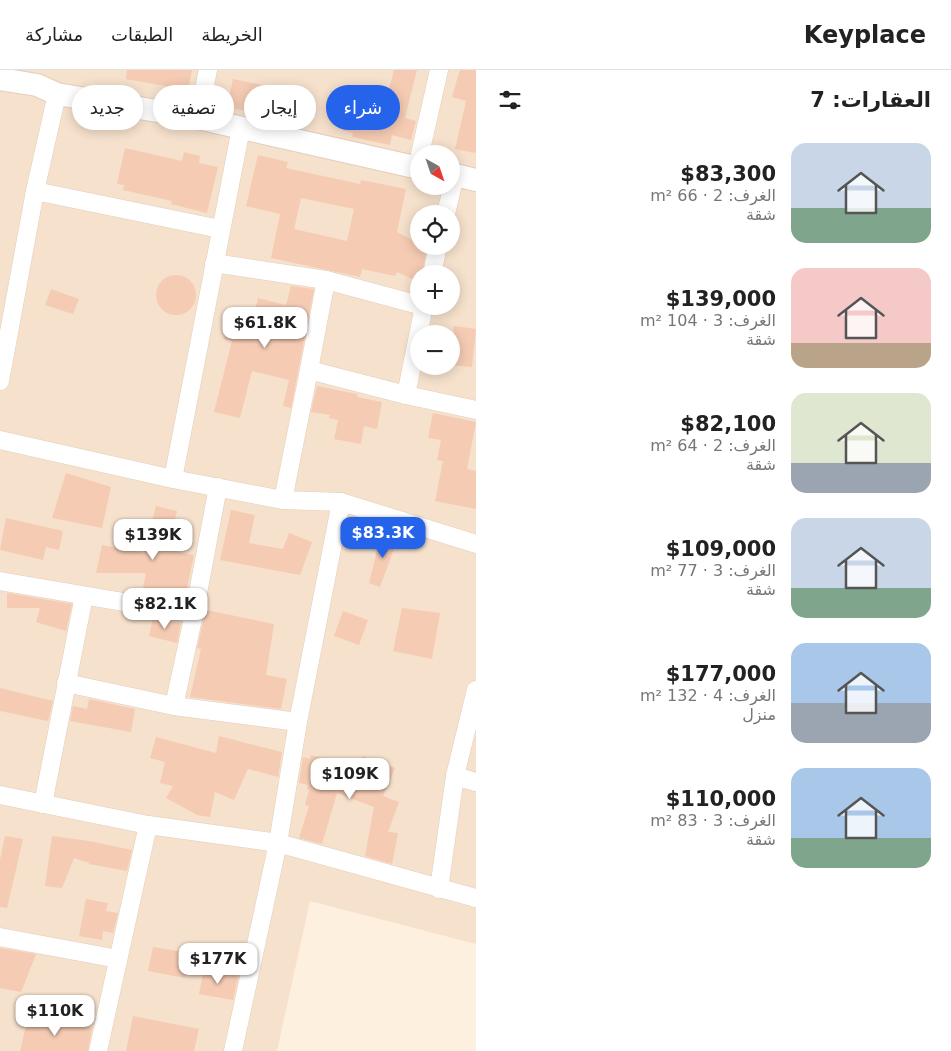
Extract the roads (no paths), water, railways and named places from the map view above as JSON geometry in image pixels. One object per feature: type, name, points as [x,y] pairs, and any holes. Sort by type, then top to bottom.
[{"type":"street","points":[[205,85],[208,70]]},
{"type":"street","points":[[422,145],[439,70]]},
{"type":"street","points":[[0,79],[39,78],[57,94],[153,110]]},
{"type":"street","points":[[0,381],[35,191],[57,94]]},
{"type":"street","points":[[234,126],[410,160]]},
{"type":"street","points":[[173,479],[220,228],[241,128]]},
{"type":"street","points":[[450,205],[461,177]]},
{"type":"street","points":[[35,191],[220,228]]},
{"type":"street","points":[[214,262],[326,280],[410,302]]},
{"type":"street","points":[[283,500],[326,280]]},
{"type":"street","points":[[406,395],[422,315]]},
{"type":"street","points":[[309,370],[406,395],[476,410]]},
{"type":"street","points":[[0,440],[173,479],[283,500],[341,502],[476,544]]},
{"type":"street","points":[[174,706],[218,487]]},
{"type":"street","points":[[233,1051],[278,843],[298,722],[341,502]]},
{"type":"street","points":[[0,581],[194,614]]},
{"type":"street","points":[[43,804],[84,596]]},
{"type":"street","points":[[66,683],[174,706],[298,722]]},
{"type":"street","points":[[439,889],[455,776],[476,690]]},
{"type":"street","points":[[455,776],[476,782]]},
{"type":"street","points":[[0,795],[148,825],[278,843],[476,898]]},
{"type":"street","points":[[98,1051],[148,825]]},
{"type":"street","points":[[0,937],[118,959]]}]
